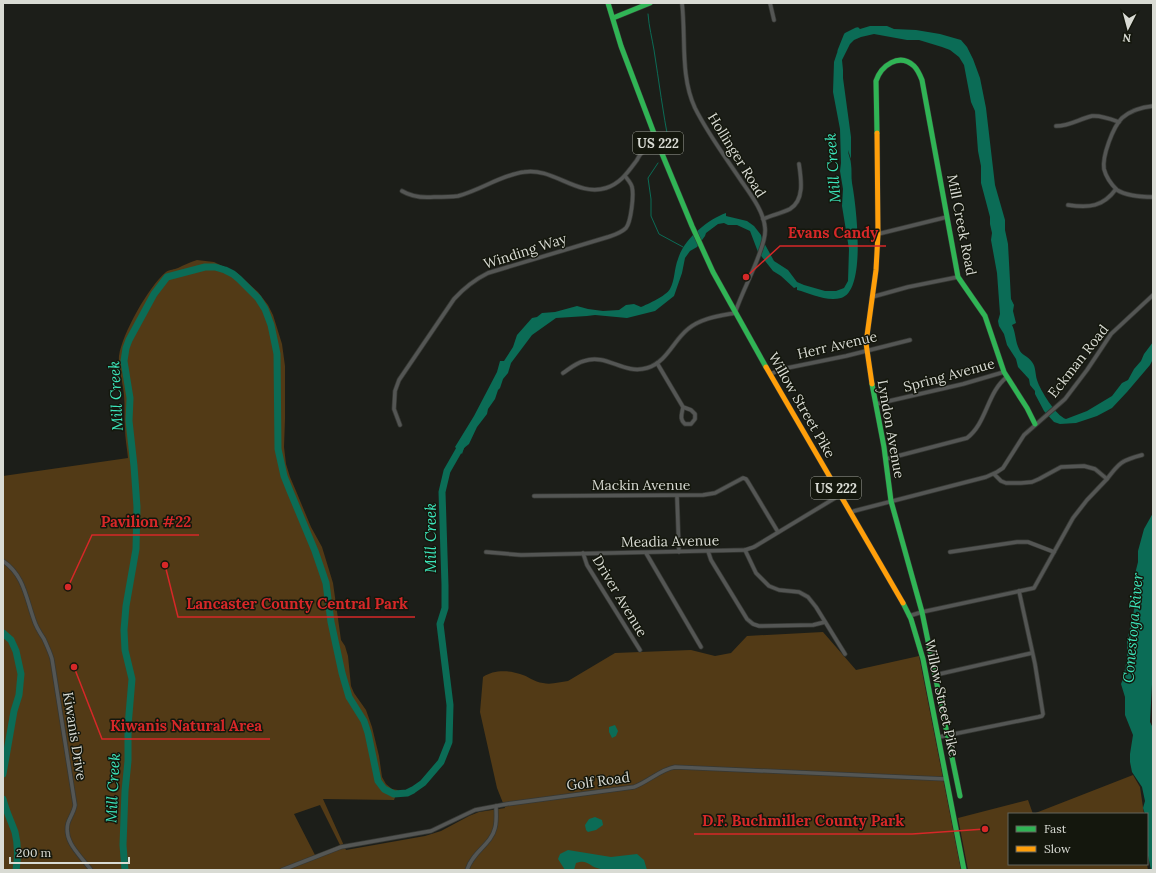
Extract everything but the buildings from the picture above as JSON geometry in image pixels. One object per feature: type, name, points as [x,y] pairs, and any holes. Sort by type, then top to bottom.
[{"type":"main road","name":"Willow Street Pike","points":[[608,3],[658,144],[703,251],[769,374],[910,616],[923,659],[964,870]]},
{"type":"main road","points":[[613,18],[650,3]]},
{"type":"main road","name":"Mill Creek Road","points":[[889,63],[901,60],[910,63],[917,69],[922,80],[958,277],[985,316],[1005,374],[1027,408],[1035,424]]},
{"type":"main road","name":"Lyndon Avenue","points":[[889,63],[880,71],[876,81],[878,234],[876,270],[866,350],[886,459],[891,501],[922,612],[960,796]]},
{"type":"street","name":"Hollinger Road","points":[[682,3],[686,80],[692,101],[708,131],[751,195],[763,219],[766,229],[765,238],[735,313]]},
{"type":"street","points":[[770,3],[774,20]]},
{"type":"street","points":[[1153,106],[1129,113],[1114,128],[1104,160],[1104,169],[1107,177],[1116,189],[1127,194],[1153,197]]},
{"type":"street","points":[[1056,126],[1068,126],[1086,118],[1096,116],[1110,118],[1120,122]]},
{"type":"street","points":[[402,192],[419,197],[451,197],[524,172],[537,172],[578,186],[599,190],[613,185],[625,176],[642,153],[658,144]]},
{"type":"street","points":[[763,219],[790,209],[797,202],[801,191],[799,164]]},
{"type":"street","name":"Winding Way","points":[[400,425],[394,409],[395,391],[399,380],[461,291],[472,282],[488,274],[608,237],[622,231],[626,228],[629,221],[632,198],[632,185],[625,176]]},
{"type":"street","points":[[1068,204],[1090,206],[1101,203],[1116,189]]},
{"type":"street","points":[[878,234],[947,217]]},
{"type":"street","points":[[872,298],[908,287],[958,277]]},
{"type":"street","name":"Eckman Road","points":[[851,513],[994,474],[1003,468],[1024,435],[1056,407],[1073,389],[1112,334],[1153,295]]},
{"type":"street","points":[[563,373],[578,363],[590,359],[602,360],[624,368],[635,370],[648,368],[657,363],[667,354],[682,334],[695,324],[708,318],[735,313]]},
{"type":"street","name":"Herr Avenue","points":[[769,374],[787,368],[910,340]]},
{"type":"street","points":[[657,363],[683,407],[691,410],[695,414],[695,419],[691,424],[685,424],[682,420],[681,415],[683,407]]},
{"type":"street","points":[[886,459],[967,438],[974,432],[1005,374]]},
{"type":"street","name":"Spring Avenue","points":[[876,404],[1005,374]]},
{"type":"street","points":[[910,616],[922,612],[1031,589],[1036,586],[1080,508],[1107,479],[1117,465],[1127,459],[1142,455]]},
{"type":"street","points":[[994,474],[1006,484],[1021,483],[1032,482],[1061,467],[1084,466],[1095,469],[1107,479]]},
{"type":"street","name":"Mackin Avenue","points":[[534,496],[677,496],[712,494],[744,478],[748,482],[778,532]]},
{"type":"street","name":"Meadia Avenue","points":[[486,552],[521,555],[745,550],[754,547],[840,495]]},
{"type":"street","points":[[677,496],[679,552]]},
{"type":"street","points":[[950,552],[1017,542],[1028,542],[1054,552]]},
{"type":"street","points":[[745,550],[756,573],[763,582],[779,590],[805,594],[812,601],[845,654]]},
{"type":"street","points":[[708,551],[711,560],[747,619],[753,624],[759,626],[813,626],[825,622]]},
{"type":"street","name":"Driver Avenue","points":[[583,553],[587,564],[640,650]]},
{"type":"street","points":[[646,553],[701,647]]},
{"type":"street","name":"Kiwanis Drive","points":[[3,561],[8,564],[19,578],[26,594],[34,620],[48,646],[52,659],[75,805],[68,824],[67,833],[69,842],[91,870]]},
{"type":"street","points":[[939,737],[1042,716],[1043,710],[1040,691],[1019,591]]},
{"type":"street","points":[[935,675],[1032,653]]},
{"type":"street","name":"Golf Road","points":[[282,870],[341,847],[431,831],[475,810],[630,788],[644,783],[667,768],[675,767],[947,779]]},
{"type":"street","points":[[467,870],[472,859],[495,830],[496,806]]},
{"type":"shaded area","points":[[197,260],[214,262],[237,273],[258,292],[268,305],[273,315],[282,344],[285,366],[284,447],[286,464],[311,527],[322,547],[333,583],[341,640],[345,646],[348,656],[351,686],[366,710],[372,727],[382,777],[386,784],[392,789],[398,790],[394,800],[323,799],[346,850],[425,836],[441,831],[479,812],[505,808],[497,788],[480,712],[483,677],[491,673],[501,671],[511,672],[549,684],[568,681],[615,653],[691,650],[715,656],[731,653],[747,636],[823,632],[856,670],[919,656],[961,870],[3,870],[3,476],[128,458],[125,432],[124,395],[119,361],[121,347],[137,311],[159,279],[168,271]],"holes":[[[320,805],[340,845],[315,855],[294,814]]]},
{"type":"shaded area","points":[[1133,775],[1140,787],[1144,813],[1036,813]]},
{"type":"shaded area","points":[[1028,800],[1033,813],[1008,813],[1008,865],[1147,865],[1148,870],[968,870],[958,818]]},
{"type":"water","name":"Mill Creek","points":[[870,26],[887,26],[894,29],[916,30],[940,34],[961,40],[967,47],[980,78],[986,108],[995,185],[1005,220],[1005,230],[1008,244],[1011,299],[1014,305],[1013,311],[1016,323],[1012,325],[1020,351],[1033,364],[1036,378],[1049,402],[1062,417],[1066,419],[1087,411],[1112,396],[1122,383],[1128,380],[1153,342],[1153,359],[1150,365],[1112,408],[1097,416],[1076,423],[1060,424],[1054,422],[1044,411],[1035,394],[1035,391],[1030,385],[1029,379],[1018,367],[1016,359],[1007,345],[998,321],[1000,314],[997,273],[991,240],[992,233],[990,217],[981,183],[981,166],[978,151],[975,111],[971,102],[964,65],[959,57],[950,50],[919,40],[907,40],[874,34],[854,40],[850,44],[842,60],[851,137],[851,159],[848,150],[848,154],[851,162],[858,246],[854,280],[849,292],[841,298],[830,299],[818,297],[797,290],[797,287],[794,288],[773,271],[758,252],[750,231],[737,225],[728,225],[724,223],[718,224],[706,233],[697,247],[690,251],[685,258],[682,273],[674,296],[655,311],[627,318],[595,315],[556,318],[532,335],[511,363],[508,373],[503,379],[487,414],[477,427],[469,444],[464,448],[462,454],[455,447],[474,416],[497,372],[500,361],[504,361],[513,347],[517,335],[532,318],[537,317],[542,313],[555,312],[577,306],[603,311],[619,310],[626,305],[634,304],[641,307],[657,300],[670,289],[678,259],[685,244],[704,225],[719,216],[726,213],[726,216],[747,221],[754,226],[761,235],[774,261],[788,270],[797,282],[825,291],[836,291],[844,288],[848,281],[849,249],[842,206],[843,189],[840,171],[840,129],[833,92],[834,62],[837,53],[850,32]]},
{"type":"water","name":"Conestoga River","points":[[1153,513],[1153,665],[1150,722],[1153,728],[1153,870],[1151,870],[1148,856],[1148,813],[1145,813],[1143,808],[1145,801],[1142,787],[1132,772],[1130,754],[1133,735],[1125,715],[1125,697],[1121,684],[1127,659],[1127,641],[1134,610],[1135,574],[1138,562],[1138,551],[1144,529]]},
{"type":"water","points":[[615,725],[618,731],[616,736],[612,738],[609,732],[609,727]]},
{"type":"water","points":[[595,817],[602,820],[603,825],[596,830],[588,832],[585,825],[589,819]]},
{"type":"water","points":[[568,850],[611,857],[637,854],[644,860],[647,870],[603,870],[587,863],[580,862],[576,863],[574,870],[565,870],[558,859],[560,854]]},
{"type":"waterway","points":[[648,14],[669,144],[667,153]]},
{"type":"waterway","name":"Mill Creek","points":[[841,51],[847,36],[857,31]]},
{"type":"waterway","points":[[658,163],[648,178],[651,199],[651,216],[659,234],[683,247]]},
{"type":"waterway","name":"Mill Creek","points":[[125,870],[123,845],[125,791],[128,761],[128,726],[132,679],[125,650],[124,630],[126,606],[136,549],[137,507],[129,421],[130,398],[124,361],[129,340],[154,294],[167,277],[205,267],[215,267],[225,270],[239,279],[258,298],[265,309],[271,325],[277,354],[278,449],[284,476],[315,551],[326,583],[331,622],[342,673],[349,697],[364,721],[378,781],[384,789],[394,794],[407,793],[423,783],[441,762],[449,742],[450,705],[440,624],[445,608],[442,492],[447,471],[463,443]]},
{"type":"waterway","name":"Mill Creek","points":[[3,633],[11,640],[16,651],[21,674],[19,695],[14,711],[3,774]]},
{"type":"waterway","name":"Mill Creek","points":[[3,799],[16,837],[16,870]]},
{"type":"traffic: fast","points":[[608,3],[621,46],[658,144],[692,226],[713,272],[766,367]]},
{"type":"traffic: fast","points":[[613,18],[650,3]]},
{"type":"traffic: fast","points":[[877,133],[876,81],[878,75],[891,63],[902,60],[908,62],[917,69],[922,80],[958,277],[985,316],[1004,372],[1027,408],[1035,424]]},
{"type":"traffic: fast","points":[[872,384],[884,447],[891,501],[922,612],[960,796]]},
{"type":"traffic: fast","points":[[903,603],[911,619],[923,659],[964,870]]},
{"type":"traffic: slow","points":[[872,384],[866,343],[876,270],[878,234],[877,133]]},
{"type":"traffic: slow","points":[[766,367],[903,603]]},
{"type":"place","name":"Evans Candy","points":[[746,277]]},
{"type":"place","name":"Lancaster County Central Park","points":[[165,565]]},
{"type":"place","name":"Pavilion #22","points":[[68,587]]},
{"type":"place","name":"Kiwanis Natural Area","points":[[74,667]]},
{"type":"place","name":"D.F. Buchmiller County Park","points":[[985,829]]}]
